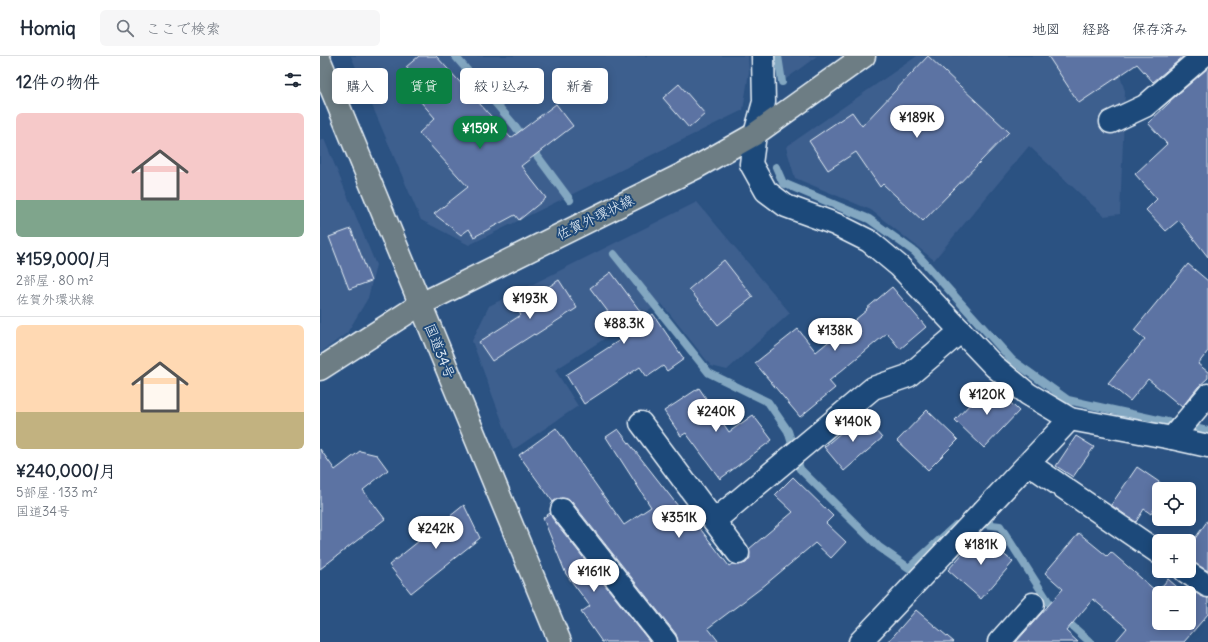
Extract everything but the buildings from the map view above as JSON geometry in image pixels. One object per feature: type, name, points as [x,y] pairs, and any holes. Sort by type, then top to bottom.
[{"type":"main road","name":"佐賀外環状線","points":[[320,369],[421,304],[695,168],[755,134],[864,56]]},
{"type":"main road","name":"国道34号","points":[[320,61],[560,642]]},
{"type":"street","points":[[763,56],[764,102],[755,134],[751,164],[766,190],[786,206],[835,224],[869,241],[900,266],[994,366],[1028,394],[1070,420],[1208,446]]},
{"type":"street","points":[[1111,122],[1145,106],[1203,56]]},
{"type":"street","points":[[714,521],[873,388],[908,376],[961,331]]},
{"type":"street","points":[[1172,438],[1208,395]]},
{"type":"street","points":[[872,638],[984,511],[1070,420]]},
{"type":"street","points":[[641,424],[738,553]]},
{"type":"street","points":[[1029,464],[1152,548]]},
{"type":"street","points":[[562,510],[666,642]]},
{"type":"street","points":[[1196,578],[1208,586]]},
{"type":"street","points":[[999,642],[1033,604]]},
{"type":"shaded area","points":[[351,56],[748,56],[749,72],[743,110],[469,245],[421,220],[371,104],[388,104],[388,68],[356,68]]},
{"type":"shaded area","points":[[778,56],[817,56],[782,82]]},
{"type":"shaded area","points":[[917,56],[1113,56],[1125,91],[1120,214],[1104,216],[1029,146],[934,260],[871,210],[795,178],[786,147]]},
{"type":"shaded area","points":[[324,139],[376,265],[368,298],[347,333],[320,353],[320,141]]},
{"type":"shaded area","points":[[697,202],[790,313],[727,370],[711,366],[661,303],[555,370],[578,406],[513,450],[472,341],[489,306]]},
{"type":"waterway","points":[[455,56],[515,126],[570,200]]},
{"type":"waterway","points":[[778,56],[782,82]]},
{"type":"waterway","points":[[776,167],[783,183],[869,219],[915,252],[1012,360],[1068,400],[1208,431]]},
{"type":"waterway","points":[[614,254],[709,373],[768,402],[788,431],[800,469],[879,547],[909,568],[956,525]]},
{"type":"waterway","points":[[976,523],[1000,526],[1053,609],[1090,642]]}]
